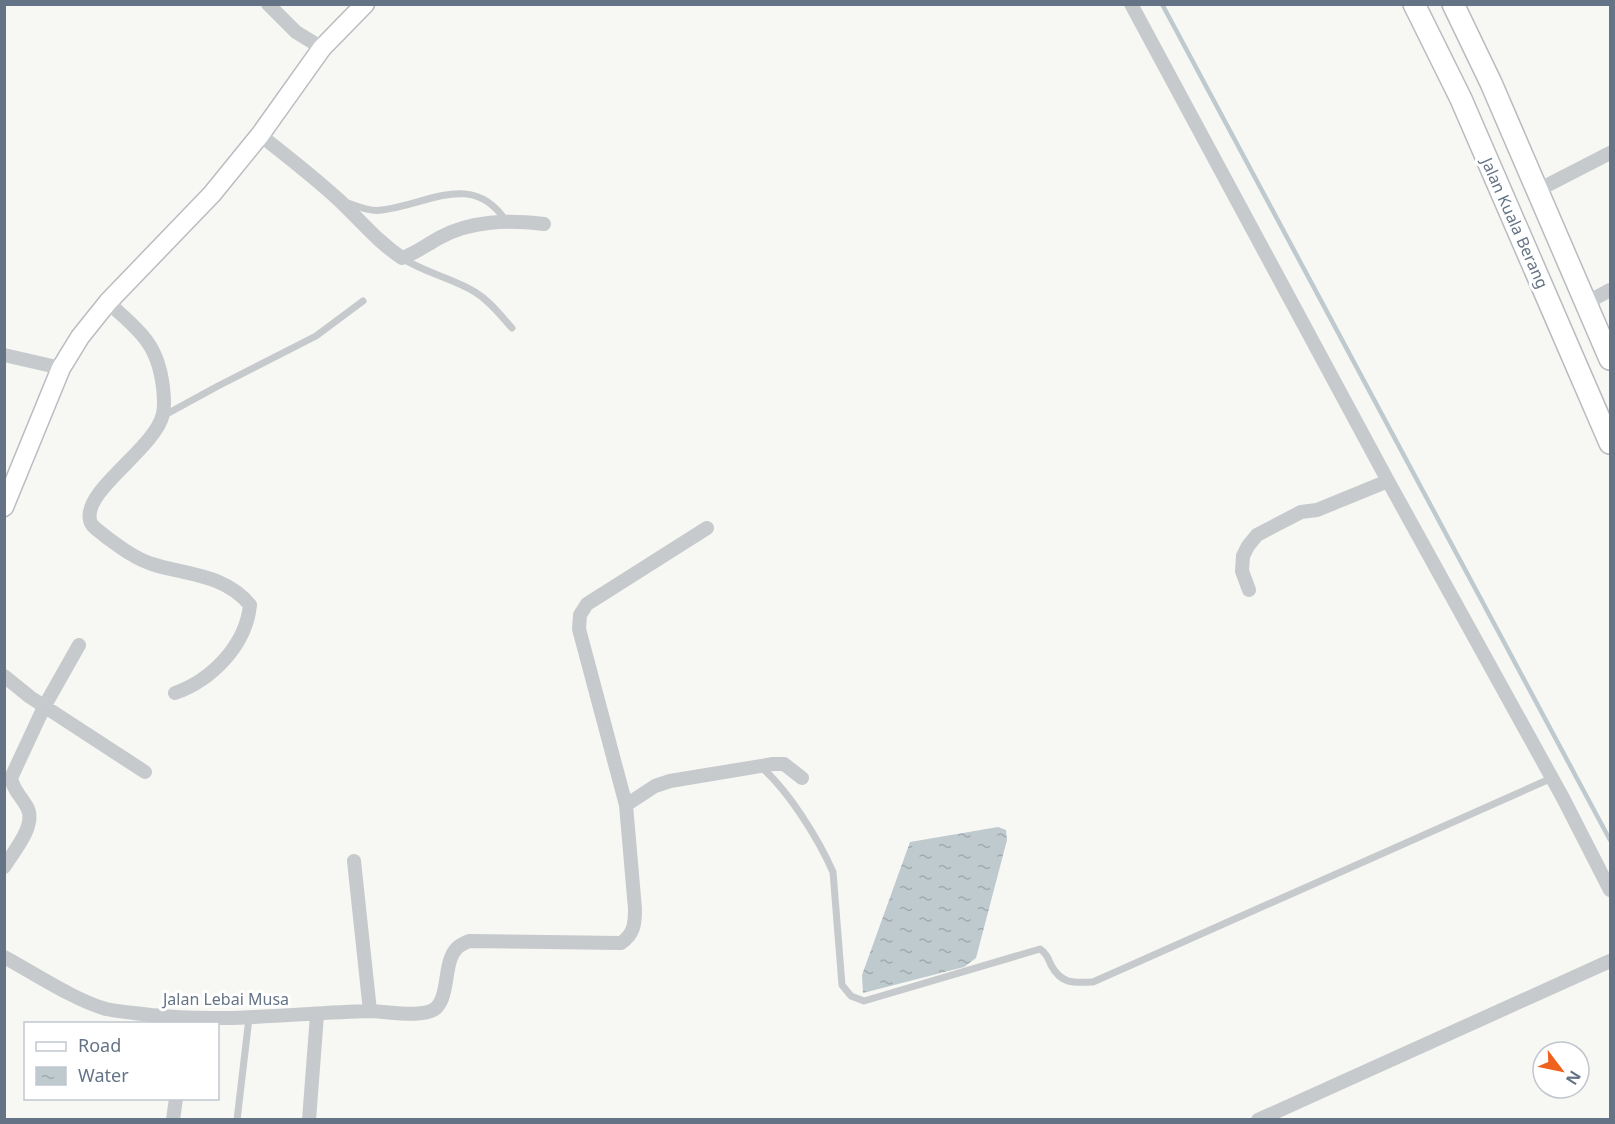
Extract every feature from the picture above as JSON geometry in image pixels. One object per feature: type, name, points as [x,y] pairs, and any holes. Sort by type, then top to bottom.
[{"type":"highway","name":"Jalan Kuala Berang","points":[[1414,4],[1461,99],[1611,443]]},
{"type":"highway","name":"Jalan Kuala Berang","points":[[1453,4],[1491,83],[1611,358]]},
{"type":"main road","points":[[4,507],[61,368],[80,337],[108,302],[212,194],[260,135],[322,48],[365,4]]},
{"type":"street","points":[[268,4],[297,32],[322,48]]},
{"type":"street","points":[[1131,4],[1611,890]]},
{"type":"street","points":[[260,135],[311,174],[376,239],[402,258],[458,229],[506,220],[544,224]]},
{"type":"street","points":[[1538,190],[1611,153]]},
{"type":"street","points":[[1586,303],[1611,290]]},
{"type":"street","points":[[108,302],[147,341],[157,360],[165,403],[163,416],[147,444],[96,495],[90,509],[89,519],[93,526],[131,555],[152,564],[215,580],[242,594],[250,605],[249,618],[243,630],[219,665],[191,687],[175,693]]},
{"type":"street","points":[[4,355],[61,368]]},
{"type":"street","points":[[1249,590],[1242,571],[1243,556],[1257,535],[1301,512],[1317,510],[1389,481]]},
{"type":"street","points":[[707,528],[587,604],[580,615],[579,629],[626,805],[655,786],[670,781],[760,766],[784,764],[802,778]]},
{"type":"street","points":[[4,867],[27,830],[30,819],[29,810],[13,787],[11,778],[44,706],[79,645]]},
{"type":"street","points":[[4,676],[44,706],[145,772]]},
{"type":"street","name":"Jalan Lebai Musa","points":[[4,957],[77,997],[105,1008],[185,1021],[370,1011],[424,1013],[436,1008],[442,998],[451,957],[457,947],[469,941],[621,944],[630,937],[634,926],[635,909],[626,805]]},
{"type":"street","points":[[354,861],[370,1011]]},
{"type":"street","points":[[1258,1119],[1611,961]]},
{"type":"street","points":[[309,1119],[317,1015]]},
{"type":"street","points":[[173,1119],[176,1100]]},
{"type":"lane","points":[[339,200],[380,211],[466,193],[490,202],[506,220]]},
{"type":"lane","points":[[402,258],[477,293],[512,328]]},
{"type":"lane","points":[[163,416],[316,336],[363,301]]},
{"type":"lane","points":[[760,766],[781,787],[825,855],[833,872],[842,985],[851,996],[864,1001],[1040,949],[1045,952],[1056,974],[1065,980],[1074,983],[1093,982],[1552,778]]},
{"type":"lane","points":[[237,1119],[249,1018]]},
{"type":"water","points":[[998,827],[1006,830],[1007,840],[976,958],[964,967],[863,993],[862,975],[910,842]]},
{"type":"waterway","points":[[1162,4],[1610,840]]}]
